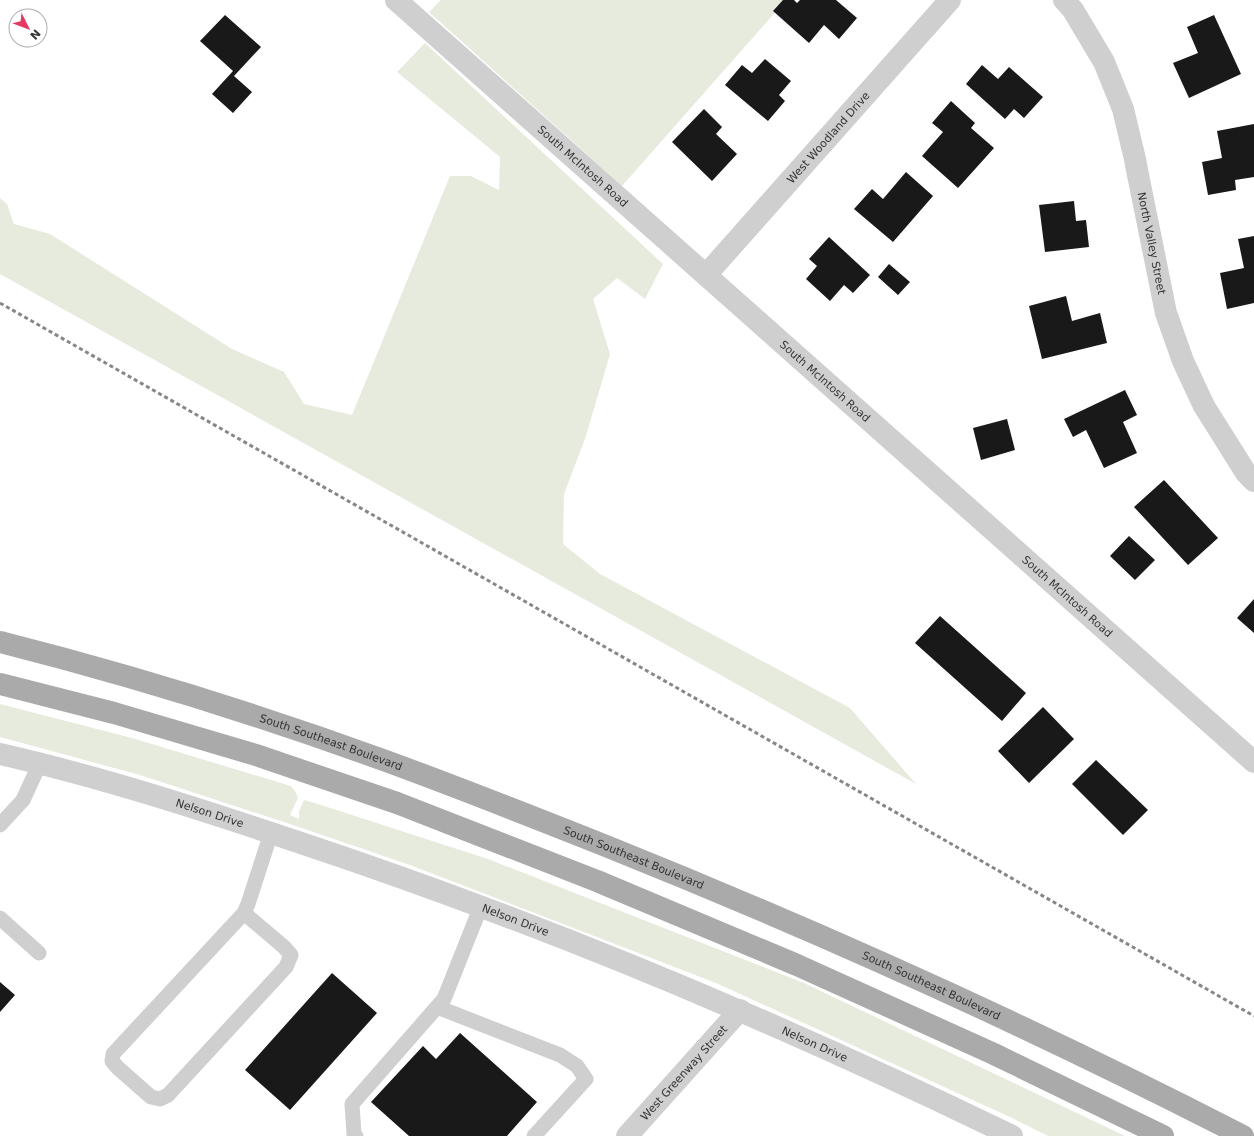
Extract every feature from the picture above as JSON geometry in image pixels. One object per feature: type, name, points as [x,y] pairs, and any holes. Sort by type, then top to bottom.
[{"type":"main road","name":"South Southeast Boulevard","points":[[0,642],[66,659],[166,688],[273,722],[384,760],[496,802],[710,888],[828,938],[1064,1046],[1243,1136]]},
{"type":"main road","points":[[0,684],[114,713],[256,755],[396,803],[552,863],[797,965],[994,1054],[1164,1136]]},
{"type":"street","name":"South McIntosh Road","points":[[396,0],[1254,762]]},
{"type":"street","name":"West Woodland Drive","points":[[706,275],[950,0]]},
{"type":"street","name":"North Valley Street","points":[[1064,0],[1073,10],[1104,62],[1123,108],[1135,159],[1166,313],[1183,361],[1204,406],[1246,473],[1254,481]]},
{"type":"street","name":"Nelson Drive","points":[[0,754],[40,763],[151,795],[271,833],[351,859],[548,931],[740,1010],[1012,1136]]},
{"type":"street","name":"West Greenway Street","points":[[627,1136],[740,1010]]},
{"type":"lane","points":[[0,825],[23,800],[40,763]]},
{"type":"lane","points":[[244,913],[287,951],[290,955],[286,967],[168,1095],[160,1098],[152,1097],[118,1068],[112,1061],[113,1054],[244,913],[271,833]]},
{"type":"lane","points":[[356,1136],[354,1134],[352,1104],[444,999],[481,906]]},
{"type":"lane","points":[[0,918],[39,953]]},
{"type":"lane","points":[[437,1007],[560,1055],[578,1066],[586,1079],[534,1136]]},
{"type":"shaded area","points":[[441,0],[786,0],[622,186],[429,12]]},
{"type":"shaded area","points":[[425,43],[663,264],[645,299],[617,278],[593,299],[610,354],[586,436],[564,494],[563,544],[600,574],[850,708],[916,784],[0,274],[0,198],[7,204],[14,224],[50,234],[232,349],[284,372],[304,404],[352,415],[450,176],[471,176],[499,190],[500,157],[397,72]]},
{"type":"shaded area","points":[[0,704],[132,738],[291,786],[298,798],[290,815],[299,819],[299,811],[304,800],[488,859],[804,983],[1125,1136],[1048,1136],[1010,1117],[716,983],[410,865],[140,775],[0,737]]},
{"type":"building","points":[[783,0],[794,0],[797,3],[800,0],[836,0],[857,18],[839,39],[824,25],[809,43],[773,11]]},
{"type":"building","points":[[225,15],[261,47],[234,76],[252,92],[233,113],[212,94],[233,71],[200,41]]},
{"type":"building","points":[[1214,15],[1241,74],[1189,98],[1173,63],[1198,53],[1187,27]]},
{"type":"building","points":[[765,59],[791,81],[779,95],[785,101],[768,121],[725,85],[742,65],[752,73]]},
{"type":"building","points":[[982,65],[998,79],[1009,67],[1043,97],[1024,118],[1014,109],[1005,119],[966,84]]},
{"type":"building","points":[[951,101],[975,123],[971,128],[994,148],[958,188],[922,156],[943,132],[932,123]]},
{"type":"building","points":[[704,109],[722,127],[716,134],[737,154],[712,181],[672,142]]},
{"type":"building","points":[[1254,124],[1254,177],[1235,180],[1236,190],[1208,195],[1202,162],[1222,158],[1217,131]]},
{"type":"building","points":[[906,172],[933,196],[893,242],[854,209],[872,189],[883,199]]},
{"type":"building","points":[[1074,201],[1076,221],[1086,220],[1089,247],[1045,252],[1039,205]]},
{"type":"building","points":[[1254,236],[1254,303],[1227,309],[1220,273],[1244,268],[1238,239]]},
{"type":"building","points":[[829,237],[870,275],[853,293],[844,285],[830,301],[806,279],[817,266],[809,259]]},
{"type":"building","points":[[889,264],[910,282],[898,295],[878,277]]},
{"type":"building","points":[[1066,296],[1072,321],[1100,313],[1107,343],[1042,359],[1029,306]]},
{"type":"building","points":[[1125,390],[1137,415],[1123,422],[1137,453],[1104,468],[1086,430],[1073,437],[1064,419]]},
{"type":"building","points":[[1007,419],[1015,450],[981,460],[973,428]]},
{"type":"building","points":[[1164,480],[1218,538],[1188,565],[1134,507]]},
{"type":"building","points":[[1129,536],[1155,560],[1135,580],[1110,556]]},
{"type":"building","points":[[1254,599],[1254,633],[1237,618]]},
{"type":"building","points":[[940,616],[1026,693],[1002,721],[915,643]]},
{"type":"building","points":[[1043,707],[1074,739],[1029,783],[998,751]]},
{"type":"building","points":[[1096,760],[1148,810],[1123,835],[1072,784]]},
{"type":"building","points":[[332,973],[377,1013],[290,1110],[245,1070]]},
{"type":"building","points":[[0,982],[15,995],[0,1012]]},
{"type":"building","points":[[460,1033],[537,1102],[507,1136],[409,1136],[371,1102],[423,1046],[436,1059]]},
{"type":"railway","points":[[0,303],[1254,1016]]}]
